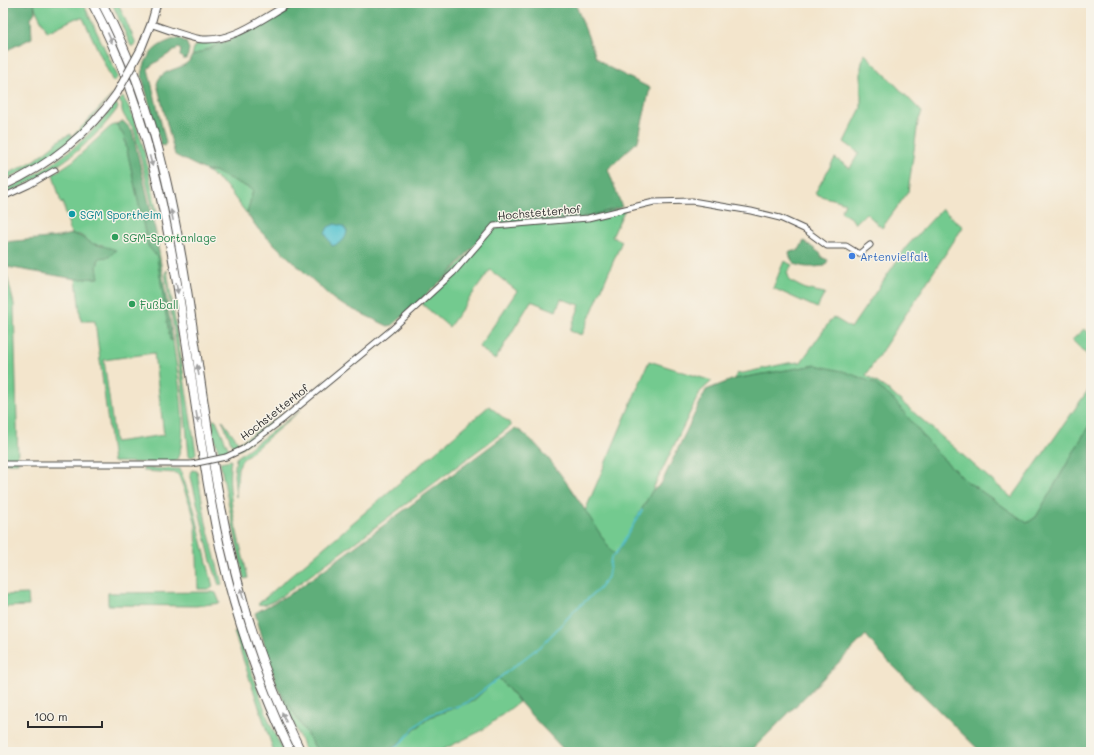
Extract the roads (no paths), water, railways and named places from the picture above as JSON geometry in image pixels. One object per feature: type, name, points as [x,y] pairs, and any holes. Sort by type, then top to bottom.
[{"type":"highway","points":[[92,3],[121,66],[138,113],[152,164],[170,247],[212,509],[231,589],[263,689],[291,752]]},
{"type":"highway","points":[[102,3],[122,45],[139,88],[161,161],[179,246],[210,447],[234,566],[270,685],[301,752]]},
{"type":"main road","points":[[3,186],[31,172],[68,147],[97,119],[117,93],[141,49],[151,24],[157,3]]},
{"type":"street","points":[[151,24],[199,38],[220,39],[238,32],[290,3]]},
{"type":"street","points":[[3,197],[29,185],[55,170]]},
{"type":"street","name":"Hochstetterhof","points":[[3,464],[192,464],[233,455],[282,420],[390,330],[453,273],[494,226],[588,218],[638,204],[672,200],[710,204],[780,218],[804,229],[827,246],[846,246],[859,254],[870,245]]},
{"type":"water","points":[[335,224],[343,226],[347,231],[342,241],[332,246],[325,233],[328,227]]},
{"type":"waterway","points":[[388,752],[399,745],[427,717],[437,712],[468,702],[543,644],[576,609],[599,589],[608,577],[611,558],[617,552],[642,510]]},
{"type":"place","name":"SGM Sportheim","points":[[72,214]]},
{"type":"place","name":"SGM-Sportanlage","points":[[115,237]]},
{"type":"place","name":"Artenvielfalt","points":[[852,256]]},
{"type":"place","name":"Fußball","points":[[132,304]]}]
